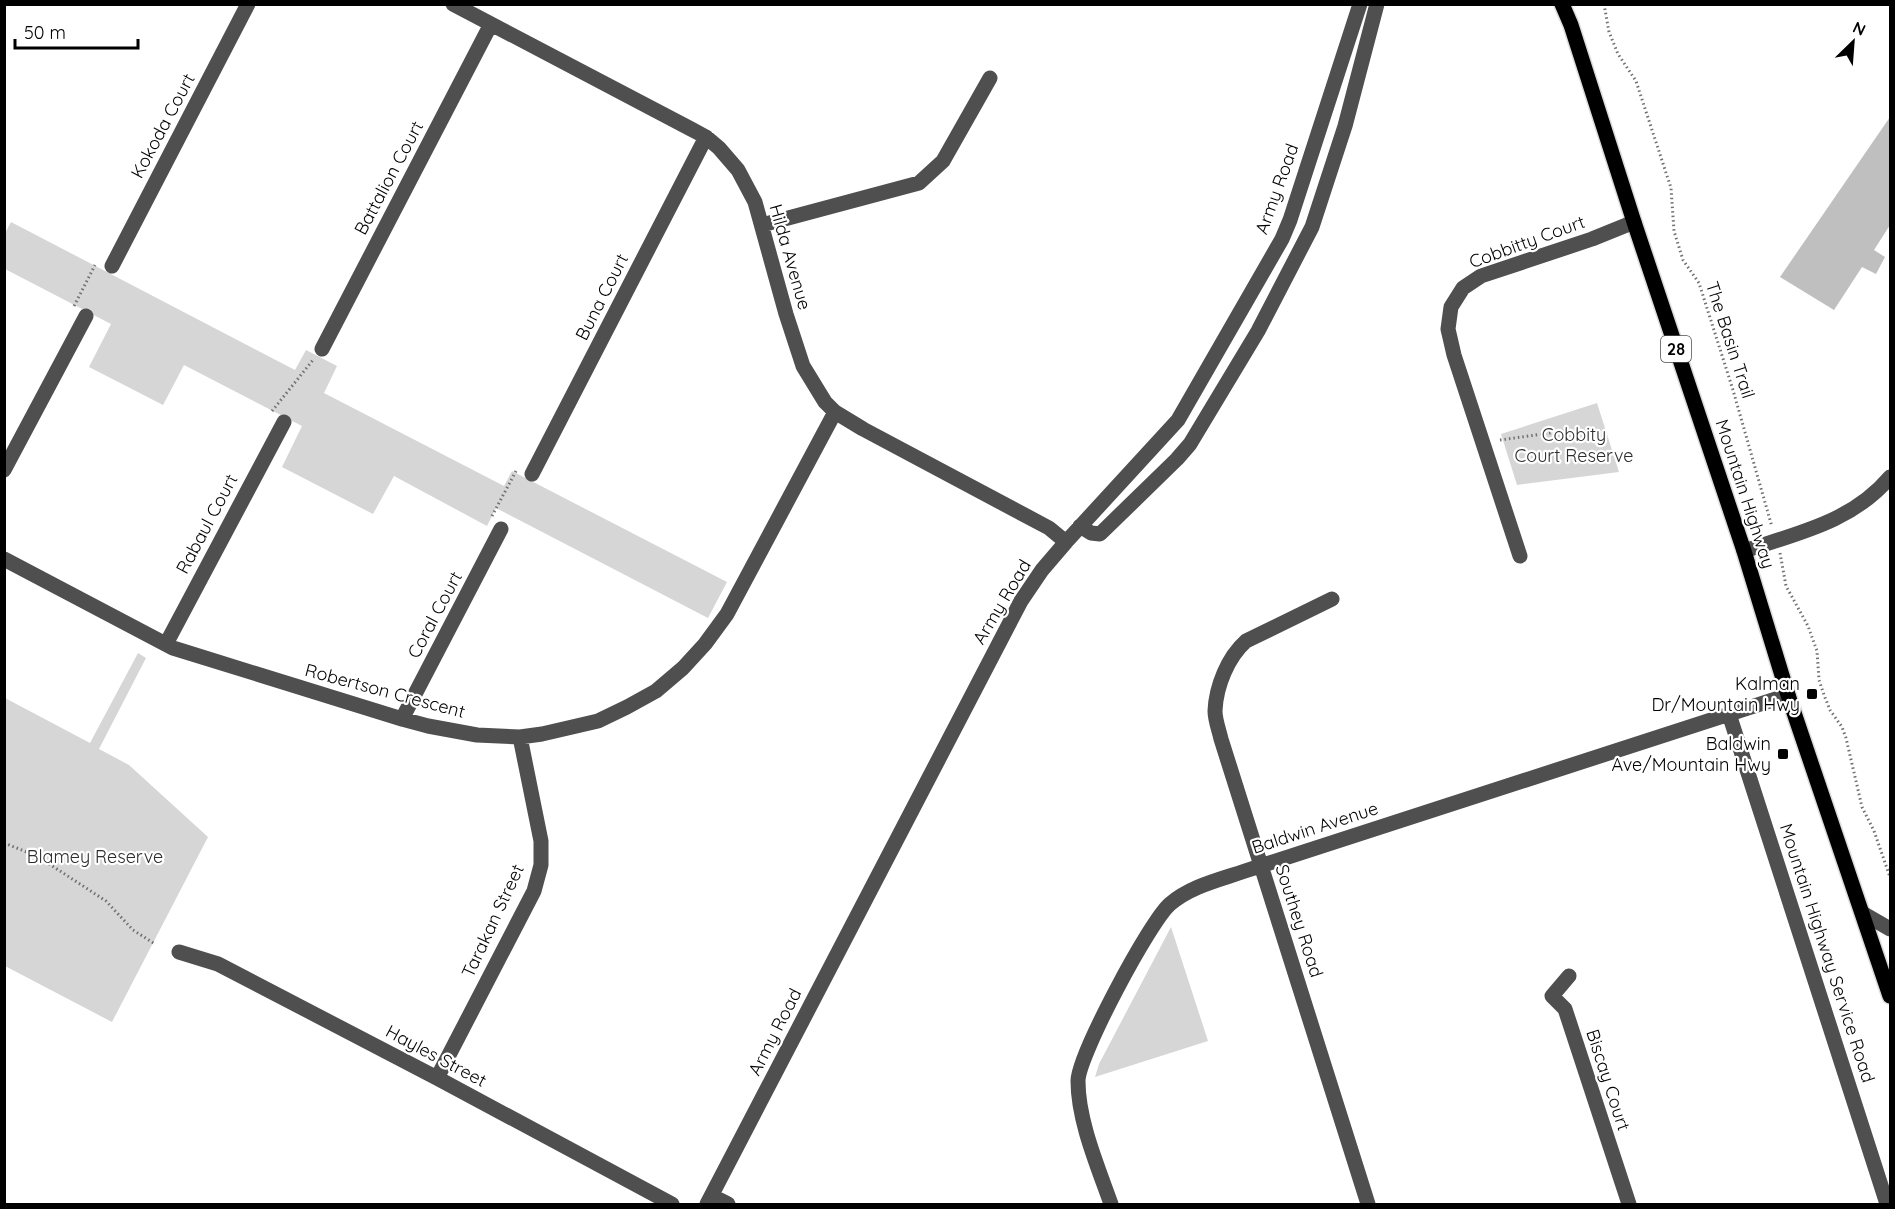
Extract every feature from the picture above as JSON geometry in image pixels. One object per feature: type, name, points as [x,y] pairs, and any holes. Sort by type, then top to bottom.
[{"type":"main road","name":"Mountain Highway","points":[[1562,4],[1571,25],[1744,551],[1788,695],[1864,914],[1887,970],[1890,996]]},
{"type":"street","name":"Kokoda Court","points":[[112,266],[248,4]]},
{"type":"street","name":"Hilda Avenue","points":[[453,4],[706,138],[729,158],[755,202],[803,366],[825,402],[835,412],[863,429],[1049,528],[1066,542]]},
{"type":"street","name":"Army Road","points":[[710,1200],[1021,601],[1042,570],[1066,542],[1178,420],[1282,239],[1360,4]]},
{"type":"street","points":[[1080,526],[1091,533],[1100,534],[1178,459],[1196,435],[1258,331],[1312,227],[1346,126],[1377,4]]},
{"type":"street","name":"Battalion Court","points":[[322,349],[491,24]]},
{"type":"street","points":[[762,225],[919,183],[943,161],[990,78]]},
{"type":"street","name":"Buna Court","points":[[532,474],[706,138]]},
{"type":"street","name":"Cobbitty Court","points":[[1520,556],[1454,355],[1448,329],[1451,307],[1463,288],[1481,276],[1592,239],[1634,222]]},
{"type":"street","points":[[4,470],[86,316]]},
{"type":"street","name":"Robertson Crescent","points":[[4,559],[166,644],[236,669],[428,726],[477,735],[520,737],[542,734],[598,721],[656,691],[683,668],[705,644],[727,614],[835,412]]},
{"type":"street","name":"Rabaul Court","points":[[166,644],[284,422]]},
{"type":"street","points":[[1744,551],[1818,527],[1848,513],[1878,492],[1890,477]]},
{"type":"street","name":"Coral Court","points":[[402,719],[501,529]]},
{"type":"street","name":"Southey Road","points":[[1332,599],[1246,641],[1237,649],[1221,682],[1215,711],[1261,866],[1368,1204]]},
{"type":"street","name":"Baldwin Avenue","points":[[1111,1204],[1080,1104],[1078,1078],[1088,1047],[1152,926],[1168,905],[1188,891],[1261,866],[1788,695]]},
{"type":"street","name":"Mountain Highway Service Road","points":[[1729,714],[1887,1204]]},
{"type":"street","name":"Tarakan Street","points":[[437,1078],[534,891],[542,865],[541,841],[520,737]]},
{"type":"street","points":[[1864,914],[1890,929]]},
{"type":"street","name":"Hayles Street","points":[[179,952],[218,964],[672,1204]]},
{"type":"street","name":"Biscay Court","points":[[1569,976],[1552,996],[1565,1010],[1629,1204]]},
{"type":"street","points":[[710,1200],[729,1204]]},
{"type":"path","name":"The Basin Trail","points":[[1604,4],[1609,32],[1618,54],[1636,81],[1671,188],[1674,231],[1683,260],[1699,283],[1770,518]]},
{"type":"path","points":[[73,306],[95,265]]},
{"type":"path","points":[[272,411],[322,349]]},
{"type":"path","points":[[1500,440],[1564,431]]},
{"type":"path","points":[[492,516],[516,471]]},
{"type":"path","points":[[1783,563],[1786,586],[1808,626],[1817,651],[1819,680],[1830,710],[1842,727],[1846,738],[1862,807],[1874,831],[1890,877]]},
{"type":"path","points":[[4,843],[37,856],[106,901],[133,930],[154,944]]},
{"type":"green space","points":[[11,222],[295,370],[306,350],[337,366],[324,393],[504,486],[512,471],[727,582],[708,618],[496,508],[487,526],[394,476],[373,514],[282,467],[302,426],[184,365],[163,405],[89,367],[111,324],[5,269],[4,235]]},
{"type":"green space","name":"Cobbity Court Reserve","points":[[1597,403],[1619,472],[1517,485],[1501,434]]},
{"type":"green space","name":"Blamey Reserve","points":[[138,653],[146,658],[99,749],[129,765],[208,837],[112,1022],[5,966],[5,698],[90,743]]},
{"type":"green space","points":[[1171,927],[1208,1041],[1095,1077],[1099,1064]]},
{"type":"building","points":[[1890,117],[1890,225],[1874,250],[1885,257],[1876,274],[1862,267],[1834,310],[1780,277]]},
{"type":"place","name":"Kalman Dr/Mountain Hwy","points":[[1812,694]]},
{"type":"place","name":"Baldwin Ave/Mountain Hwy","points":[[1783,754]]}]
